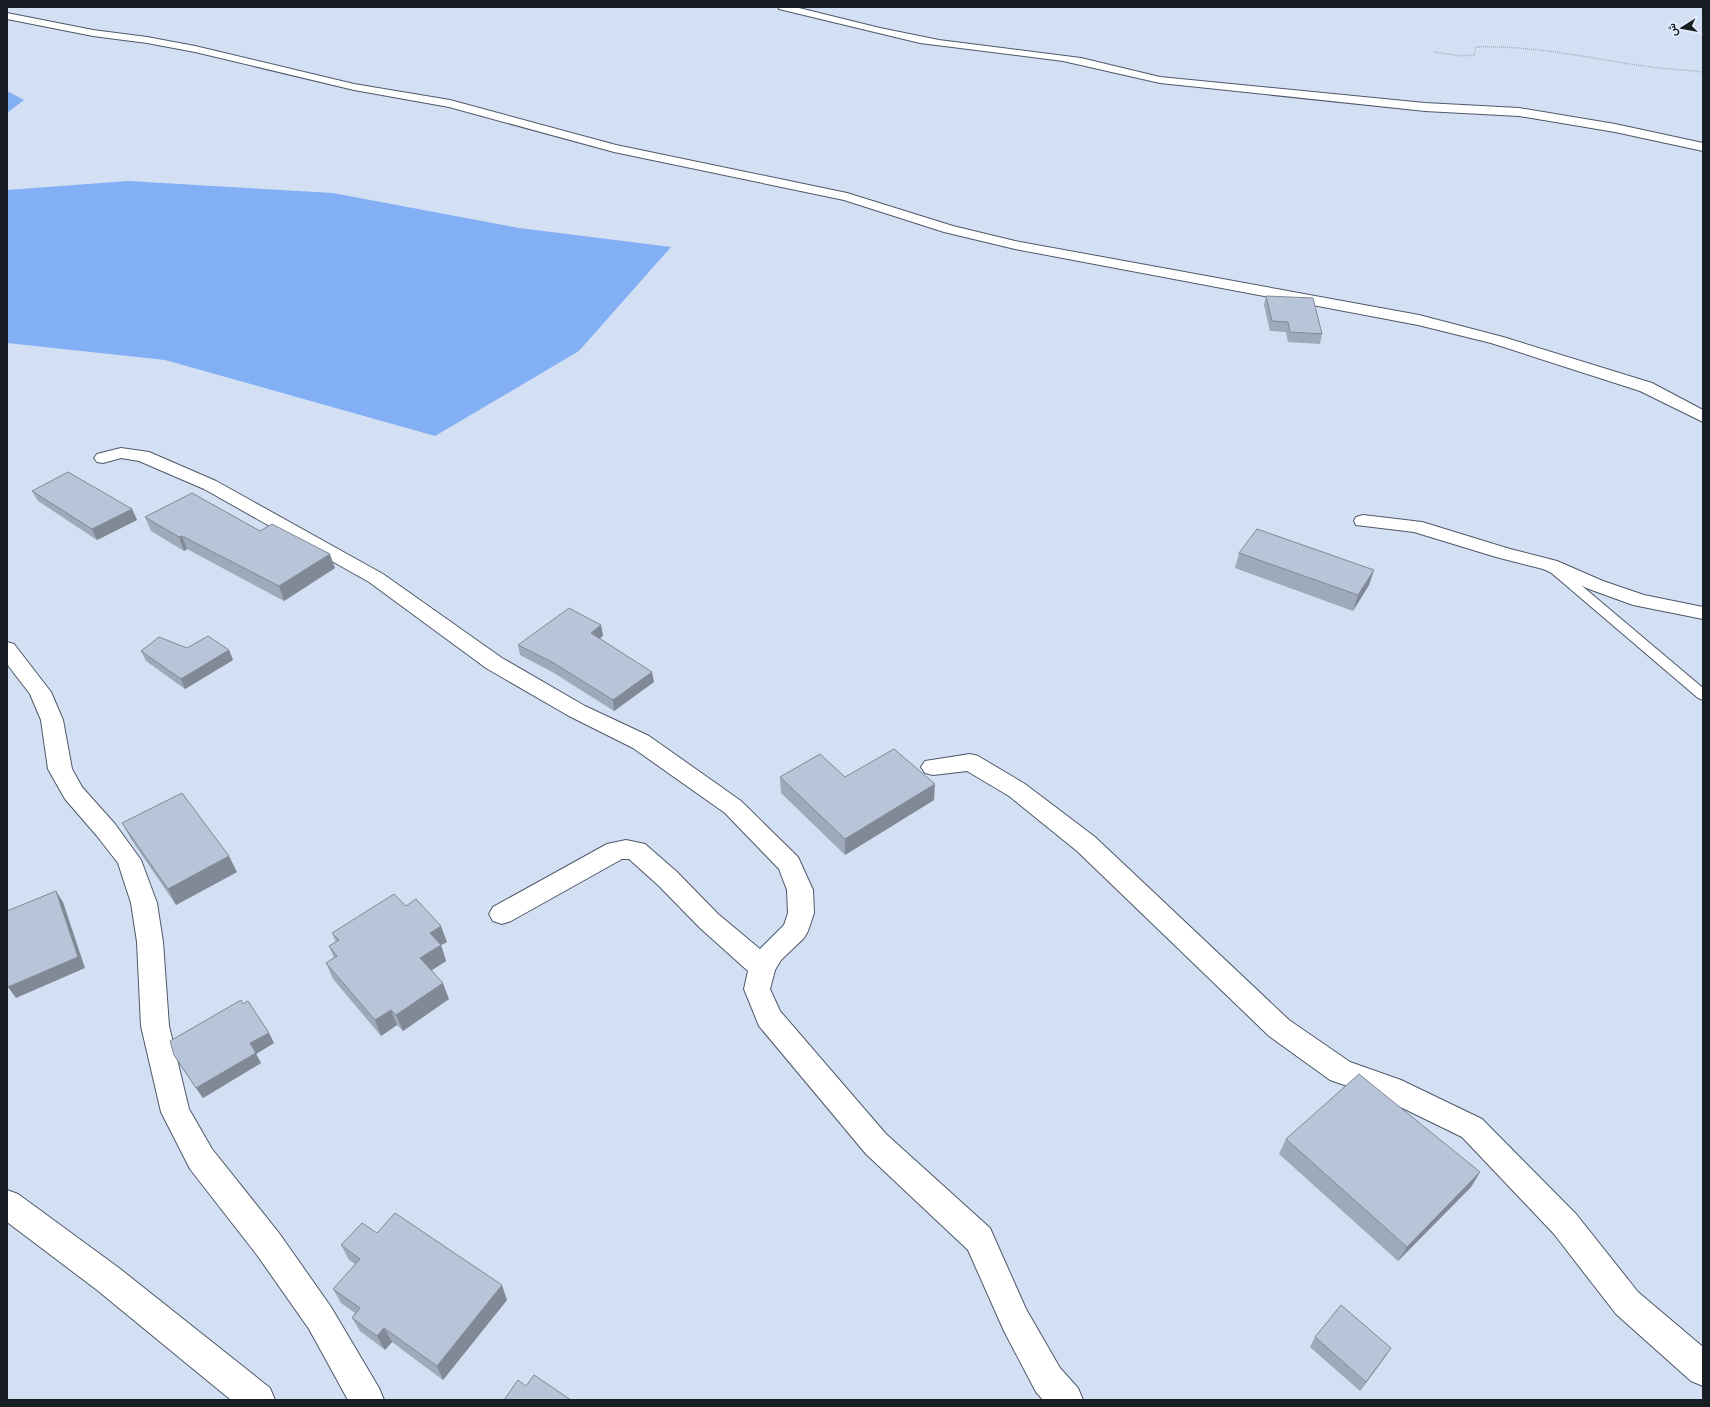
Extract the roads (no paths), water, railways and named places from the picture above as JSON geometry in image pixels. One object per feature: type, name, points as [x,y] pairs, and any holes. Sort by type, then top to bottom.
[{"type":"street","points":[[783,7],[900,36],[940,43],[1082,61],[1160,80],[1425,107],[1519,112],[1615,128],[1703,147]]},
{"type":"street","points":[[7,16],[93,33],[147,40],[195,49],[354,87],[450,104],[614,148],[727,173],[847,197],[949,229],[1015,245],[1419,320],[1497,340],[1646,387],[1703,417]]},
{"type":"street","points":[[103,458],[121,453],[143,456],[210,485],[376,578],[494,664],[577,711],[642,742],[733,807],[789,864],[800,890],[801,913],[795,931],[772,952],[762,967],[757,989],[770,1018],[876,1144],[979,1239],[1015,1320],[1048,1380],[1066,1400]]},
{"type":"street","points":[[1363,521],[1415,526],[1550,565],[1596,585],[1640,601],[1703,613]]},
{"type":"street","points":[[7,649],[40,692],[52,720],[60,769],[73,793],[106,830],[129,860],[144,903],[150,942],[155,1026],[175,1112],[201,1159],[268,1244],[320,1318],[366,1400]]},
{"type":"street","points":[[933,767],[970,762],[1017,790],[1086,844],[1279,1028],[1340,1071],[1391,1089],[1472,1128],[1565,1224],[1627,1303],[1703,1369]]},
{"type":"street","points":[[502,914],[616,851],[626,849],[636,851],[668,879],[710,921],[762,967]]},
{"type":"street","points":[[7,1204],[108,1279],[258,1400]]},
{"type":"lane","points":[[1550,565],[1703,695]]}]
